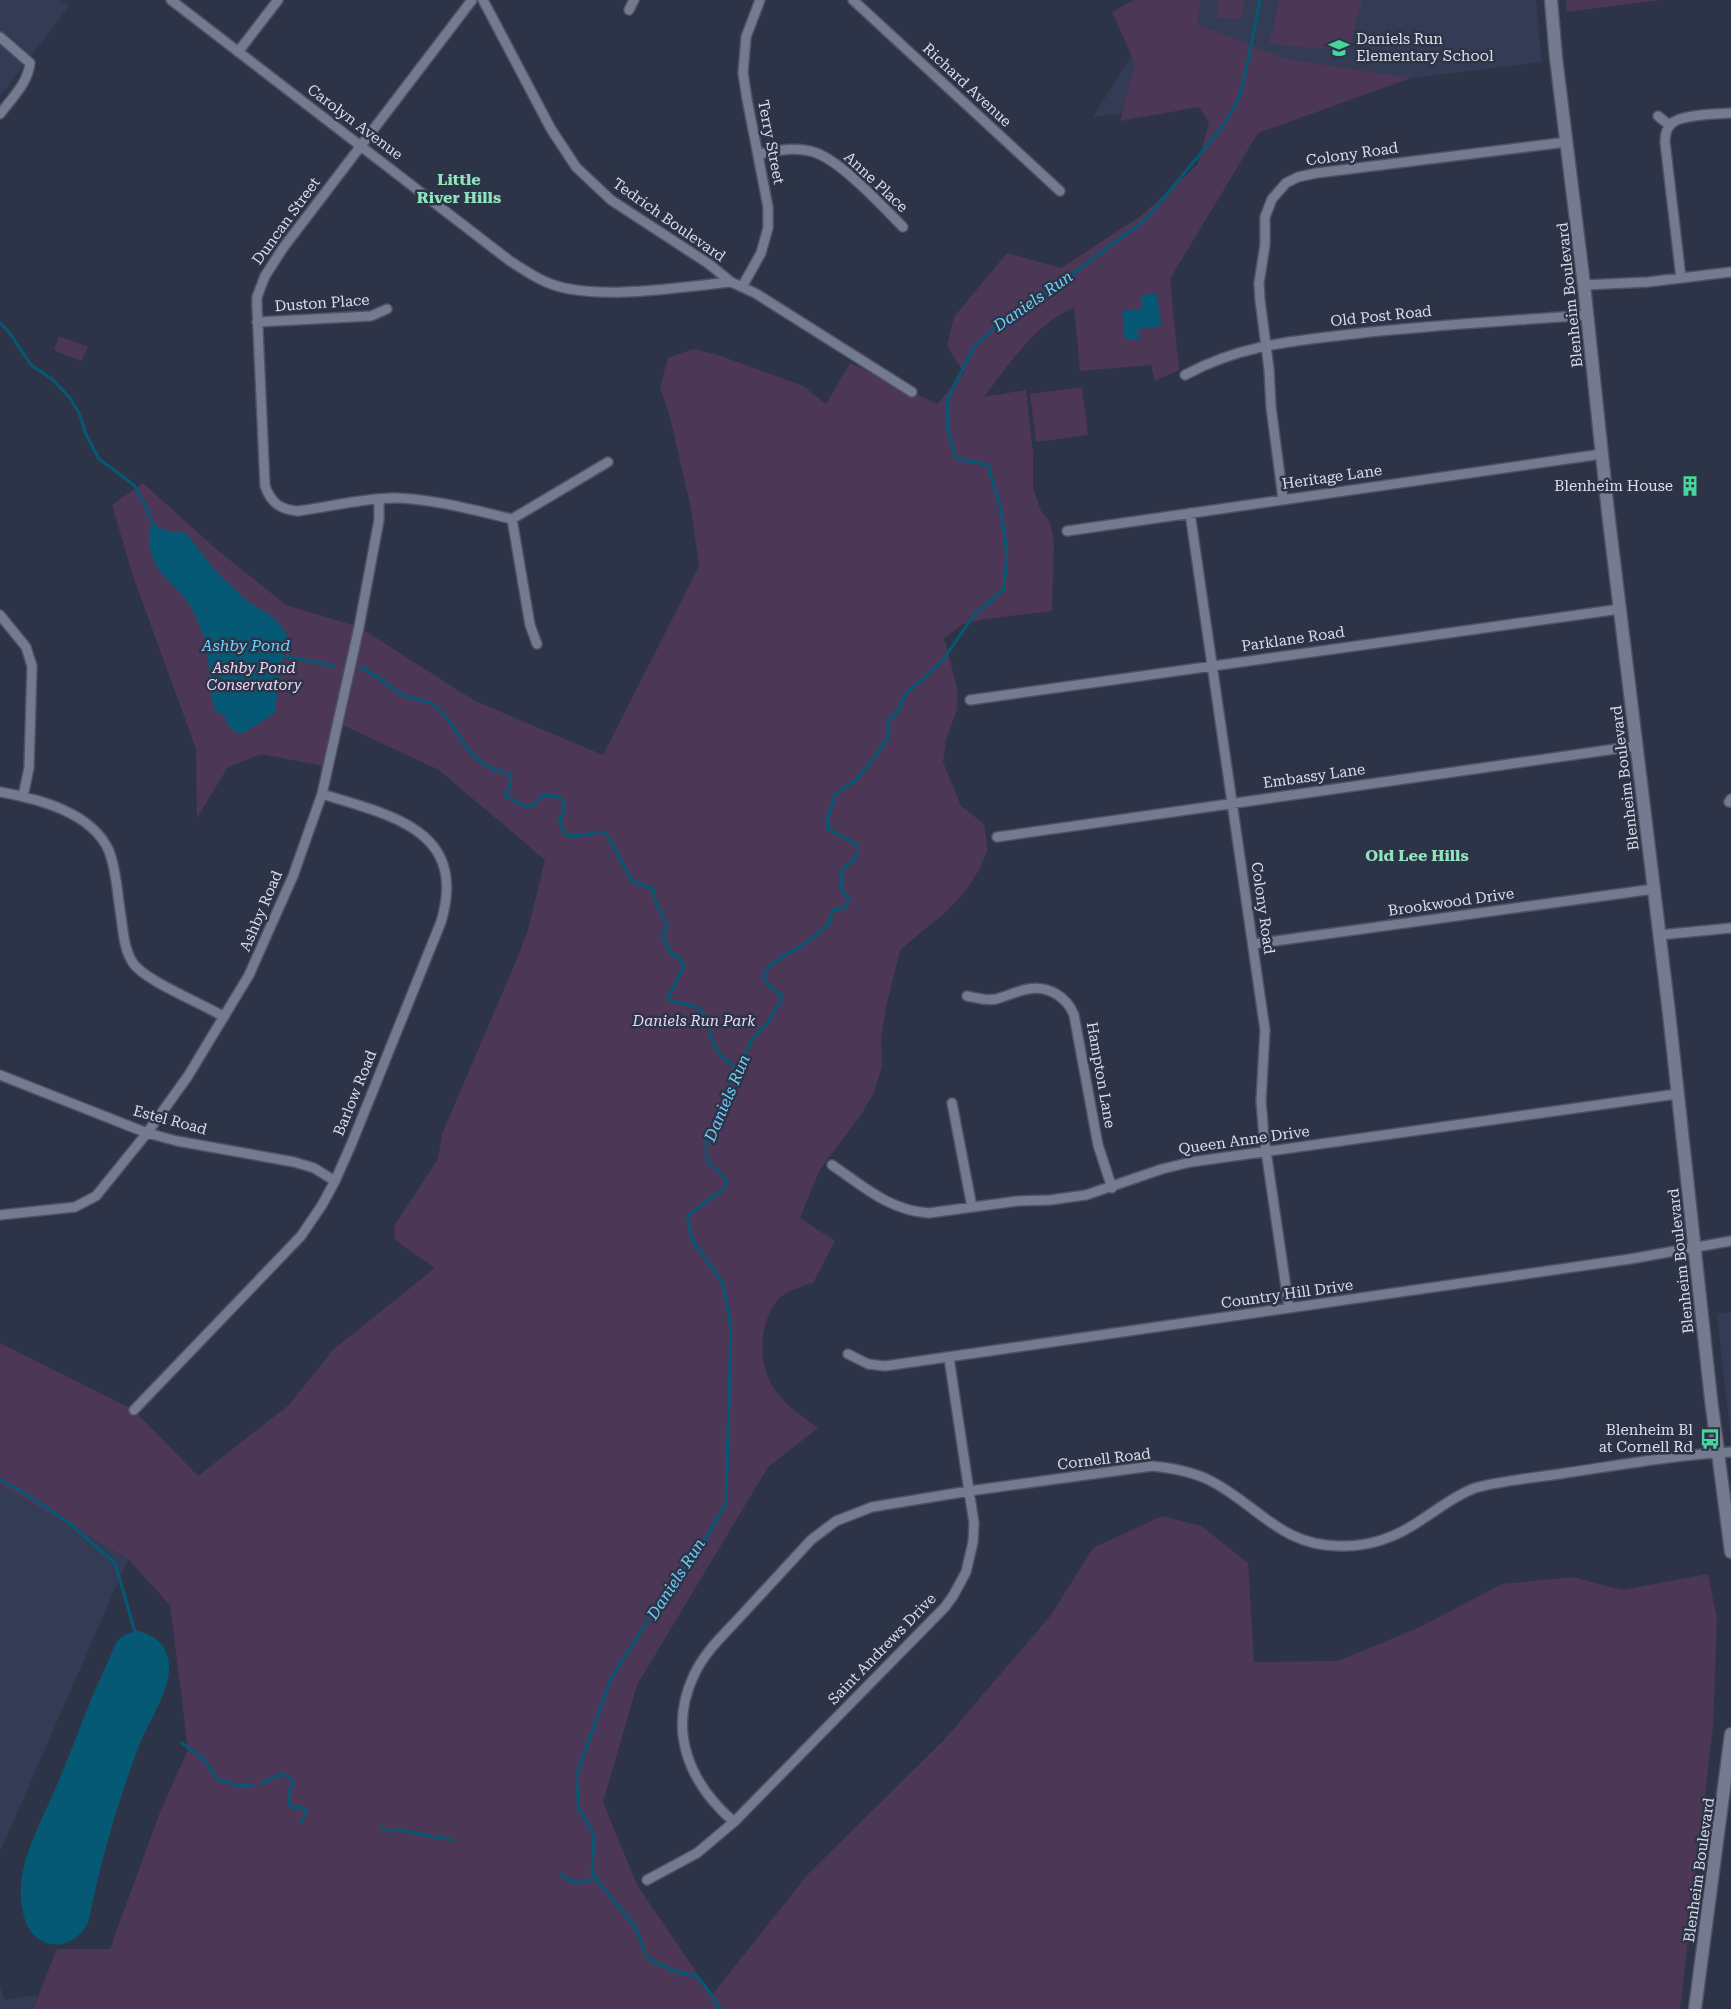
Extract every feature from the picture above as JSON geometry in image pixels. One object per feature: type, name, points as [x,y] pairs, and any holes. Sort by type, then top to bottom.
[{"type":"main road","name":"Blenheim Boulevard","points":[[1551,0],[1731,1552]]},
{"type":"main road","name":"Blenheim Boulevard","points":[[1695,2009],[1731,1734]]},
{"type":"street","name":"Carolyn Avenue","points":[[171,0],[510,261],[533,276],[576,291],[609,292],[681,288],[731,282]]},
{"type":"street","points":[[238,52],[278,0]]},
{"type":"street","name":"Duncan Street","points":[[379,499],[298,512],[281,508],[268,496],[264,478],[257,297],[269,268],[472,0]]},
{"type":"street","name":"Tedrich Boulevard","points":[[483,0],[551,129],[576,167],[611,200],[709,264],[731,282],[912,392]]},
{"type":"street","points":[[629,10],[634,0]]},
{"type":"street","name":"Terry Street","points":[[742,287],[761,253],[768,228],[768,207],[743,73],[746,37],[760,0]]},
{"type":"street","name":"Richard Avenue","points":[[853,0],[1060,191]]},
{"type":"street","points":[[0,37],[30,63],[29,73],[0,114]]},
{"type":"street","points":[[1669,125],[1683,118],[1731,113]]},
{"type":"street","points":[[1658,116],[1669,125]]},
{"type":"street","points":[[1669,125],[1665,142],[1681,278]]},
{"type":"street","name":"Colony Road","points":[[1283,499],[1259,283],[1266,217],[1272,199],[1286,183],[1298,177],[1317,173],[1567,142]]},
{"type":"street","name":"Anne Place","points":[[759,154],[783,149],[797,149],[810,151],[827,158],[903,227]]},
{"type":"street","points":[[1584,285],[1731,272]]},
{"type":"street","name":"Duston Place","points":[[257,322],[371,316],[387,309]]},
{"type":"street","name":"Old Post Road","points":[[1185,375],[1241,351],[1266,346],[1427,326],[1587,315]]},
{"type":"street","name":"Heritage Lane","points":[[1067,531],[1602,454]]},
{"type":"street","points":[[379,499],[422,501],[512,519],[608,462]]},
{"type":"street","name":"Ashby Road","points":[[0,1215],[75,1207],[93,1199],[147,1133],[188,1076],[249,975],[274,922],[322,794],[359,627],[379,520],[379,499]]},
{"type":"street","name":"Colony Road","points":[[1190,513],[1264,1030],[1261,1101],[1289,1308]]},
{"type":"street","points":[[512,519],[530,625],[537,644]]},
{"type":"street","name":"Parklane Road","points":[[970,700],[1620,609]]},
{"type":"street","points":[[0,615],[26,647],[32,666],[29,758],[22,796]]},
{"type":"street","name":"Embassy Lane","points":[[997,837],[1636,746]]},
{"type":"street","points":[[0,792],[22,796],[75,816],[97,832],[106,846],[114,869],[124,939],[133,963],[148,976],[224,1017]]},
{"type":"street","name":"Barlow Road","points":[[134,1410],[292,1246],[311,1223],[335,1181],[441,922],[446,891],[444,873],[438,856],[429,842],[417,830],[387,815],[322,794]]},
{"type":"street","name":"Brookwood Drive","points":[[1253,944],[1654,889]]},
{"type":"street","points":[[1659,935],[1731,928]]},
{"type":"street","name":"Hampton Lane","points":[[968,996],[988,1000],[1029,988],[1039,988],[1053,992],[1067,1002],[1074,1015],[1098,1145],[1112,1188]]},
{"type":"street","name":"Estel Road","points":[[0,1074],[147,1133],[177,1141],[294,1162],[314,1168],[335,1181]]},
{"type":"street","name":"Queen Anne Drive","points":[[832,1165],[884,1201],[904,1210],[929,1213],[1018,1201],[1076,1197],[1112,1188],[1177,1164],[1677,1094]]},
{"type":"street","points":[[952,1103],[972,1207]]},
{"type":"street","name":"Country Hill Drive","points":[[848,1354],[868,1364],[885,1366],[950,1358],[1619,1261],[1731,1240]]},
{"type":"street","name":"Saint Andrews Drive","points":[[647,1880],[697,1853],[734,1822],[953,1596],[966,1572],[972,1548],[974,1523],[950,1358]]},
{"type":"street","name":"Cornell Road","points":[[734,1822],[696,1779],[686,1753],[683,1725],[685,1700],[694,1673],[701,1662],[811,1540],[836,1521],[873,1506],[1134,1468],[1171,1468],[1193,1473],[1211,1481],[1272,1525],[1290,1535],[1323,1545],[1352,1546],[1394,1536],[1455,1497],[1479,1487],[1626,1464],[1731,1452]]},
{"type":"shaded area","points":[[0,0],[60,0],[69,6],[0,96]]},
{"type":"shaded area","name":"Daniels Run Elementary School","points":[[1167,0],[1536,0],[1542,62],[1093,117]]},
{"type":"shaded area","points":[[1731,1312],[1731,1441],[1717,1314]]},
{"type":"shaded area","points":[[0,1485],[128,1559],[0,1852]]},
{"type":"shaded area","points":[[0,1987],[5,2000],[38,1995],[33,2009],[0,2009]]},
{"type":"green space","points":[[1134,0],[1200,0],[1197,24],[1286,59],[1411,78],[1258,133],[1170,279],[1179,370],[1155,381],[1151,365],[1080,371],[1074,308],[1047,323],[1035,334],[984,397],[1026,390],[1033,452],[1033,488],[1041,511],[1050,522],[1054,543],[1052,611],[963,624],[944,638],[958,691],[957,709],[946,740],[943,762],[961,806],[984,824],[988,849],[979,870],[965,892],[947,911],[900,950],[886,1008],[881,1038],[882,1066],[874,1093],[819,1171],[800,1218],[835,1241],[813,1283],[779,1298],[766,1322],[762,1344],[768,1377],[782,1399],[818,1428],[768,1467],[637,1685],[603,1802],[637,1885],[712,1995],[809,1873],[944,1740],[1051,1615],[1093,1548],[1162,1516],[1201,1526],[1248,1563],[1254,1662],[1338,1661],[1420,1627],[1502,1584],[1573,1577],[1622,1590],[1708,1574],[1717,1619],[1713,1727],[1680,2009],[33,2009],[57,1949],[110,1949],[160,1812],[188,1750],[170,1605],[128,1559],[0,1485],[0,1343],[134,1410],[198,1476],[289,1405],[333,1350],[435,1268],[395,1240],[394,1226],[438,1159],[442,1134],[527,933],[545,860],[439,770],[338,723],[328,767],[261,754],[228,767],[197,818],[196,749],[133,576],[112,505],[143,483],[216,549],[286,605],[359,627],[475,701],[603,755],[699,566],[691,509],[670,417],[660,387],[668,358],[693,349],[718,355],[803,386],[826,404],[850,363],[937,404],[964,373],[947,346],[954,317],[1007,253],[1061,268],[1141,216],[1198,164],[1209,123],[1199,107],[1120,121],[1135,63],[1112,12]]},
{"type":"green space","points":[[1218,0],[1245,0],[1241,19],[1216,18]]},
{"type":"green space","points":[[1280,0],[1362,0],[1349,51],[1269,44]]},
{"type":"green space","points":[[1566,0],[1660,0],[1567,12]]},
{"type":"green space","points":[[59,336],[88,347],[81,361],[54,350]]},
{"type":"green space","points":[[1082,387],[1088,435],[1036,442],[1030,394]]},
{"type":"water","points":[[1157,294],[1161,326],[1138,329],[1139,339],[1125,340],[1122,311],[1142,309],[1141,295]]},
{"type":"water","name":"Ashby Pond","points":[[152,522],[163,530],[186,533],[215,570],[246,600],[273,617],[285,631],[289,642],[283,655],[284,669],[278,684],[275,713],[242,734],[230,727],[224,715],[216,712],[213,705],[204,637],[189,604],[156,565],[149,539]]},
{"type":"water","points":[[138,1631],[160,1642],[166,1652],[169,1675],[166,1686],[141,1741],[122,1793],[103,1858],[88,1923],[75,1939],[57,1945],[49,1944],[33,1934],[24,1916],[21,1890],[25,1862],[114,1647],[123,1636]]},
{"type":"waterway","name":"Daniels Run","points":[[720,2009],[697,1976],[680,1973],[650,1960],[636,1928],[597,1880],[592,1870],[594,1839],[592,1831],[579,1810],[576,1776],[611,1678],[672,1583],[708,1535],[726,1504],[731,1329],[723,1283],[692,1240],[687,1216],[726,1187],[726,1179],[707,1161],[706,1143],[752,1039],[768,1022],[783,996],[768,985],[763,976],[770,965],[806,943],[829,924],[833,910],[845,908],[849,899],[842,891],[841,871],[856,858],[857,844],[828,829],[827,821],[835,794],[856,780],[874,758],[888,737],[888,721],[899,710],[904,696],[943,660],[974,615],[1004,589],[1007,553],[1001,510],[988,465],[956,458],[948,431],[947,400],[973,348],[999,323],[1052,289],[1146,219],[1221,129],[1238,100],[1260,0]]},
{"type":"waterway","points":[[0,323],[9,332],[31,365],[52,379],[70,398],[99,459],[134,485],[145,504],[152,523]]},
{"type":"waterway","points":[[282,656],[334,666]]},
{"type":"waterway","points":[[361,668],[375,675],[402,695],[435,705],[478,760],[491,768],[511,775],[510,786],[505,796],[527,807],[534,805],[543,795],[555,796],[562,799],[565,810],[559,821],[566,835],[576,836],[603,832],[609,838],[632,881],[653,889],[656,903],[667,925],[663,937],[672,955],[678,956],[684,965],[667,1000],[697,1007],[709,1020],[711,1037],[716,1049],[737,1070]]},
{"type":"waterway","points":[[0,1479],[69,1523],[115,1563],[135,1632]]},
{"type":"waterway","points":[[182,1743],[204,1759],[217,1779],[238,1786],[252,1785]]},
{"type":"waterway","points":[[261,1783],[283,1774],[293,1780],[289,1800],[291,1807],[305,1808],[306,1812],[301,1823]]},
{"type":"waterway","points":[[381,1827],[389,1831],[399,1830],[452,1840]]},
{"type":"waterway","points":[[560,1874],[577,1882],[595,1877]]},
{"type":"place","name":"Daniels Run Elementary School","points":[[1339,48]]},
{"type":"place","name":"Blenheim House","points":[[1690,486]]},
{"type":"place","name":"Blenheim Bl at Cornell Rd","points":[[1710,1439]]},
{"type":"district","name":"Little River Hills","points":[[459,188]]},
{"type":"district","name":"Old Lee Hills","points":[[1417,855]]},
{"type":"park label","name":"Ashby Pond Conservatory","points":[[254,676]]},
{"type":"park label","name":"Daniels Run Park","points":[[694,1021]]}]
